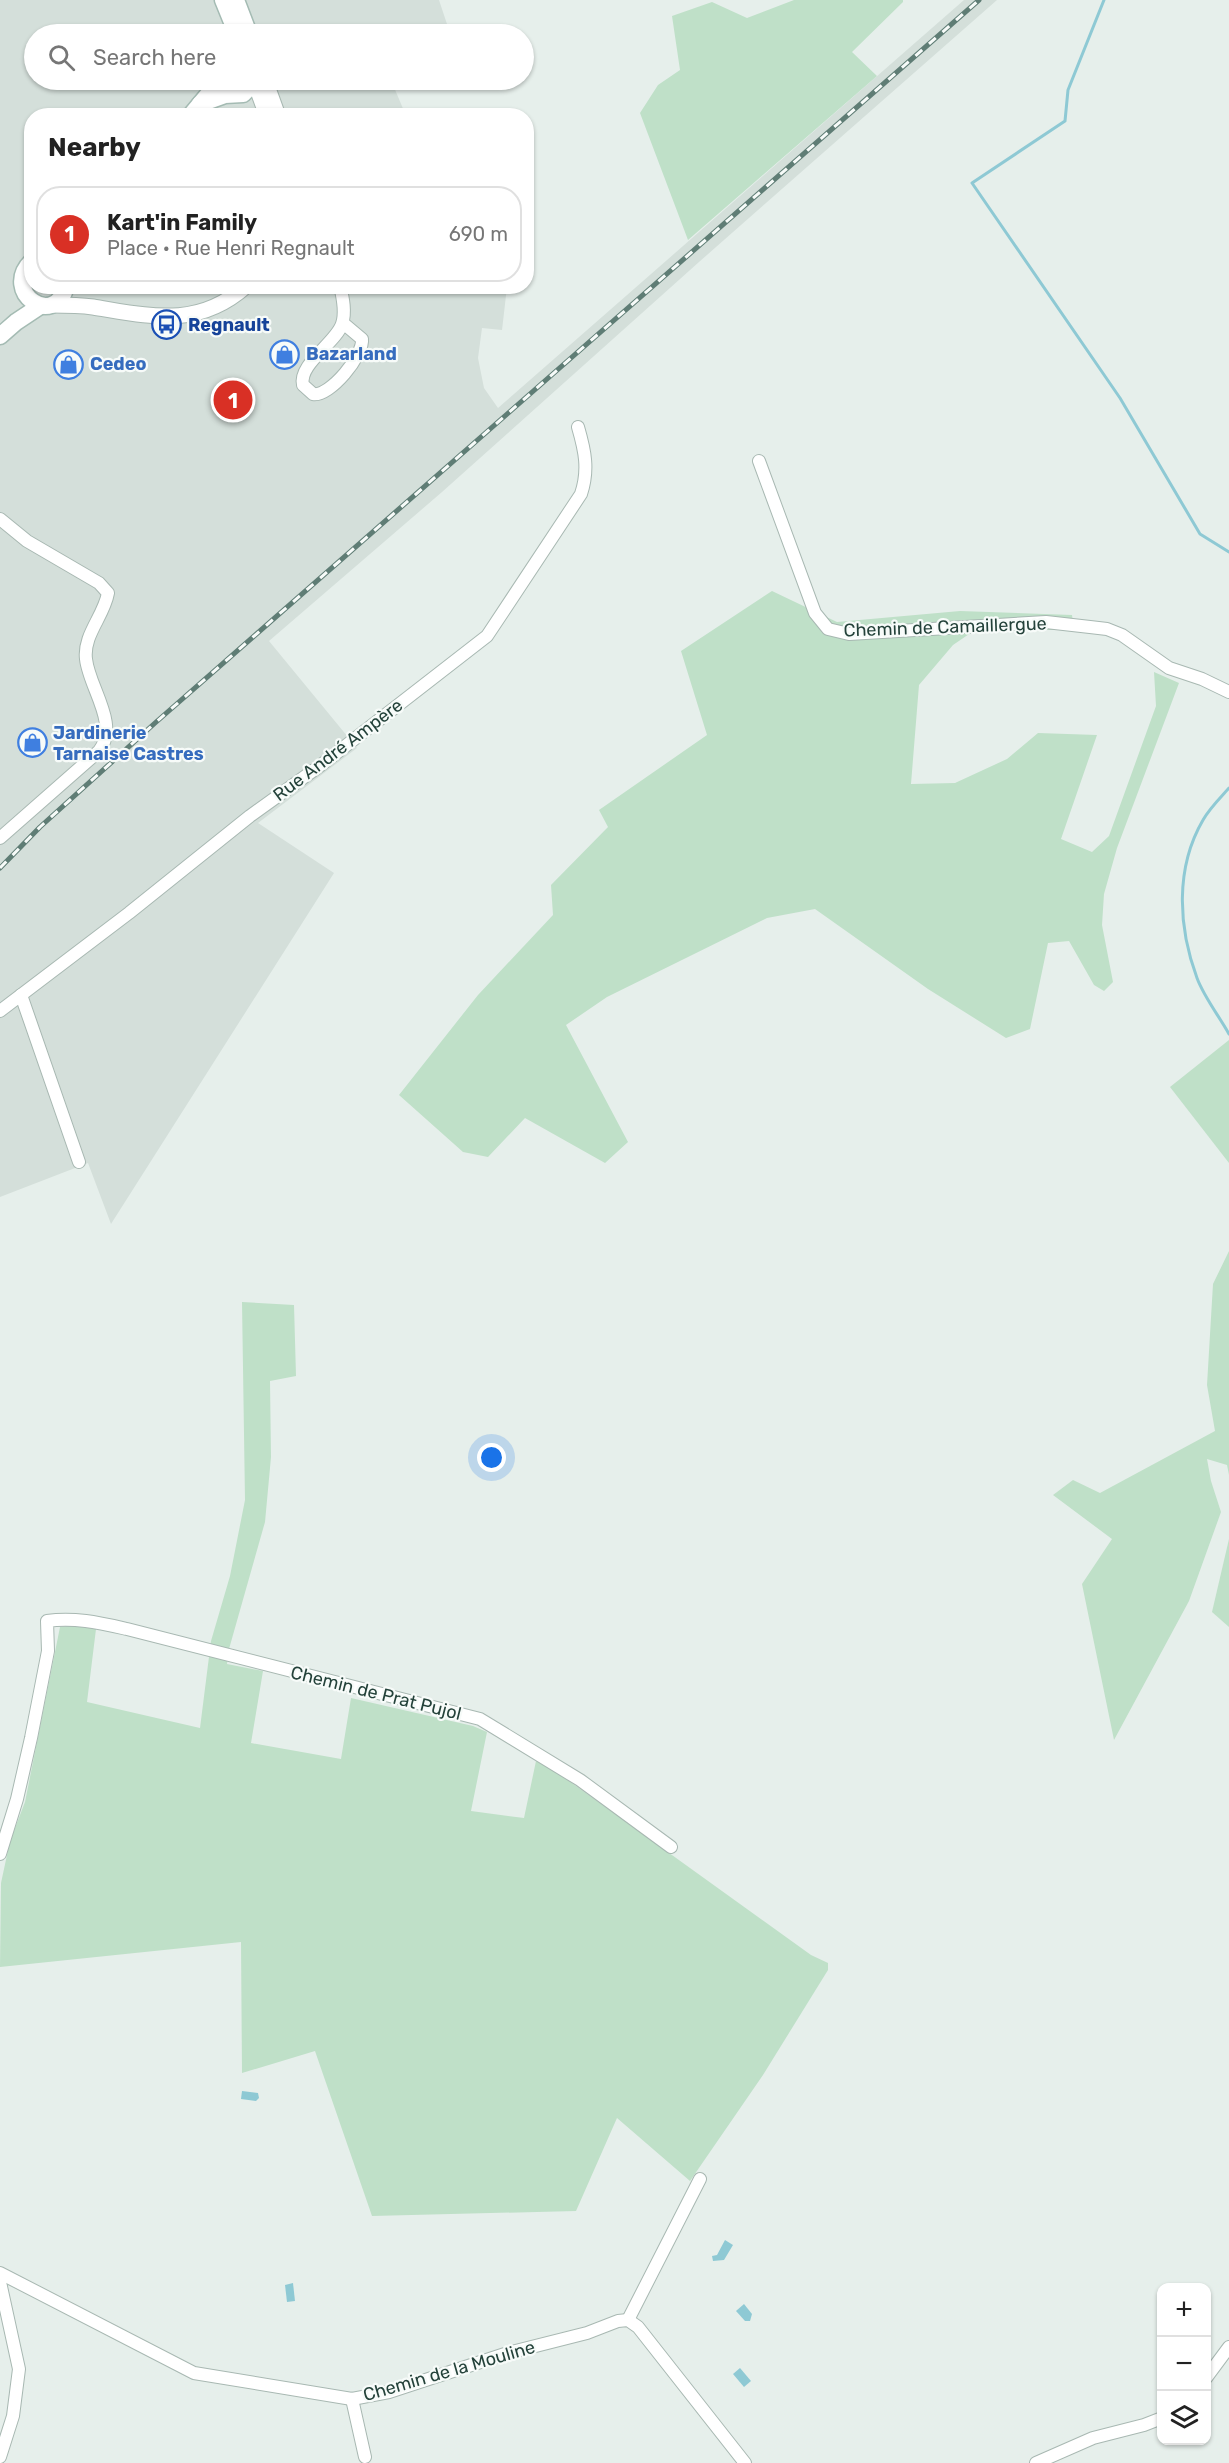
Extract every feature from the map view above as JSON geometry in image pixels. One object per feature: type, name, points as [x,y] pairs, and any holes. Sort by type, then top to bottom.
[{"type":"main road","points":[[223,0],[234,24]]},
{"type":"main road","points":[[236,0],[237,24]]},
{"type":"main road","points":[[197,108],[212,90]]},
{"type":"main road","points":[[198,108],[219,96],[237,90]]},
{"type":"main road","points":[[3,334],[20,289],[21,272],[24,269]]},
{"type":"main road","points":[[20,289],[26,300],[46,305]]},
{"type":"main road","points":[[3,334],[63,294]]},
{"type":"street","points":[[259,90],[264,108]]},
{"type":"street","points":[[261,90],[273,108]]},
{"type":"street","points":[[75,294],[89,307]]},
{"type":"street","points":[[46,305],[89,307],[153,317],[181,316],[211,309],[234,294]]},
{"type":"street","points":[[341,294],[343,322],[305,372],[303,385],[314,394],[323,394],[331,388],[361,351],[362,339],[343,322]]},
{"type":"street","name":"Rue André Ampère","points":[[0,1011],[129,913],[250,816],[321,765],[487,636],[581,494],[586,478],[586,455],[578,427]]},
{"type":"street","name":"Chemin de Camaillergue","points":[[759,461],[815,614],[828,629],[849,634],[1046,621],[1107,629],[1122,635],[1169,668],[1202,679],[1229,693]]},
{"type":"street","points":[[0,519],[27,541],[99,583],[108,594],[85,653],[88,670],[105,720],[104,744],[99,751],[0,838]]},
{"type":"street","points":[[21,995],[79,1162]]},
{"type":"street","name":"Chemin de Prat Pujol","points":[[0,1854],[17,1799],[31,1738],[48,1651],[47,1621],[76,1619],[127,1629],[376,1694],[467,1714],[553,1762],[671,1847]]},
{"type":"street","points":[[700,2180],[685,2205],[643,2294],[628,2320],[638,2327],[745,2463]]},
{"type":"street","name":"Chemin de la Mouline","points":[[0,2273],[194,2373],[352,2399],[389,2392],[508,2353],[628,2320]]},
{"type":"street","points":[[0,2283],[19,2369],[13,2416],[0,2457]]},
{"type":"street","points":[[1211,2371],[1229,2347]]},
{"type":"street","points":[[352,2399],[365,2457]]},
{"type":"street","points":[[1036,2463],[1093,2438],[1157,2420]]},
{"type":"shaded area","points":[[0,0],[439,0],[447,24],[24,24],[24,90],[395,90],[403,108],[24,108],[24,294],[506,294],[502,330],[482,328],[478,358],[484,388],[498,408],[964,0],[997,0],[442,492],[269,641],[357,748],[258,823],[334,873],[111,1224],[88,1163],[0,1197]]},
{"type":"green space","points":[[794,0],[903,0],[903,2],[852,52],[877,76],[688,240],[640,113],[658,85],[680,70],[672,16],[712,2],[747,18]]},
{"type":"green space","points":[[772,591],[837,622],[960,611],[1072,615],[1074,630],[975,630],[953,645],[919,685],[911,784],[955,783],[1007,759],[1038,733],[1097,735],[1061,839],[1092,852],[1109,836],[1156,706],[1154,672],[1179,683],[1117,848],[1104,894],[1102,925],[1113,982],[1104,991],[1094,985],[1069,941],[1048,943],[1030,1029],[1006,1038],[928,989],[815,909],[767,918],[607,997],[566,1025],[628,1142],[605,1163],[525,1118],[488,1157],[463,1152],[399,1095],[478,995],[553,915],[551,885],[608,827],[599,810],[707,735],[681,651]]},
{"type":"green space","points":[[1229,1040],[1229,1163],[1170,1087]]},
{"type":"green space","points":[[1229,1251],[1229,1475],[1227,1465],[1207,1459],[1221,1512],[1189,1601],[1114,1740],[1082,1584],[1112,1539],[1053,1495],[1073,1480],[1100,1493],[1215,1431],[1207,1385],[1213,1284]]},
{"type":"green space","points":[[242,1302],[294,1305],[296,1376],[270,1381],[271,1457],[265,1522],[229,1649],[227,1664],[263,1671],[251,1743],[341,1759],[351,1698],[473,1726],[487,1732],[471,1811],[524,1818],[536,1761],[558,1773],[811,1955],[828,1963],[828,1970],[763,2075],[690,2181],[617,2118],[576,2211],[372,2216],[315,2051],[242,2073],[241,1942],[0,1967],[1,1883],[10,1841],[25,1802],[60,1627],[71,1625],[96,1629],[87,1702],[200,1728],[211,1641],[230,1576],[245,1500]]},
{"type":"green space","points":[[1229,1539],[1229,1627],[1212,1612]]},
{"type":"water","points":[[242,2091],[258,2093],[259,2098],[256,2101],[241,2099]]},
{"type":"water","points":[[725,2240],[733,2245],[724,2260],[713,2261],[712,2256],[717,2255]]},
{"type":"water","points":[[293,2283],[295,2301],[287,2302],[285,2285]]},
{"type":"water","points":[[744,2304],[752,2314],[750,2321],[745,2321],[736,2311]]},
{"type":"water","points":[[740,2368],[751,2381],[744,2387],[733,2374]]},
{"type":"waterway","points":[[1104,0],[1068,90],[1065,121],[972,183],[1120,398],[1200,534],[1229,552]]},
{"type":"waterway","points":[[1229,788],[1205,816],[1194,838],[1188,858],[1182,898],[1186,939],[1197,978],[1229,1034]]},
{"type":"railway","points":[[0,868],[40,827],[155,723],[979,0]]},
{"type":"place","name":"Regnault","points":[[167,325]]},
{"type":"place","name":"Bazarland","points":[[285,354]]},
{"type":"place","name":"Cedeo","points":[[69,364]]},
{"type":"place","name":"Kart'in Family","points":[[233,400]]},
{"type":"place","name":"Jardinerie Tarnaise Castres","points":[[32,743]]}]
